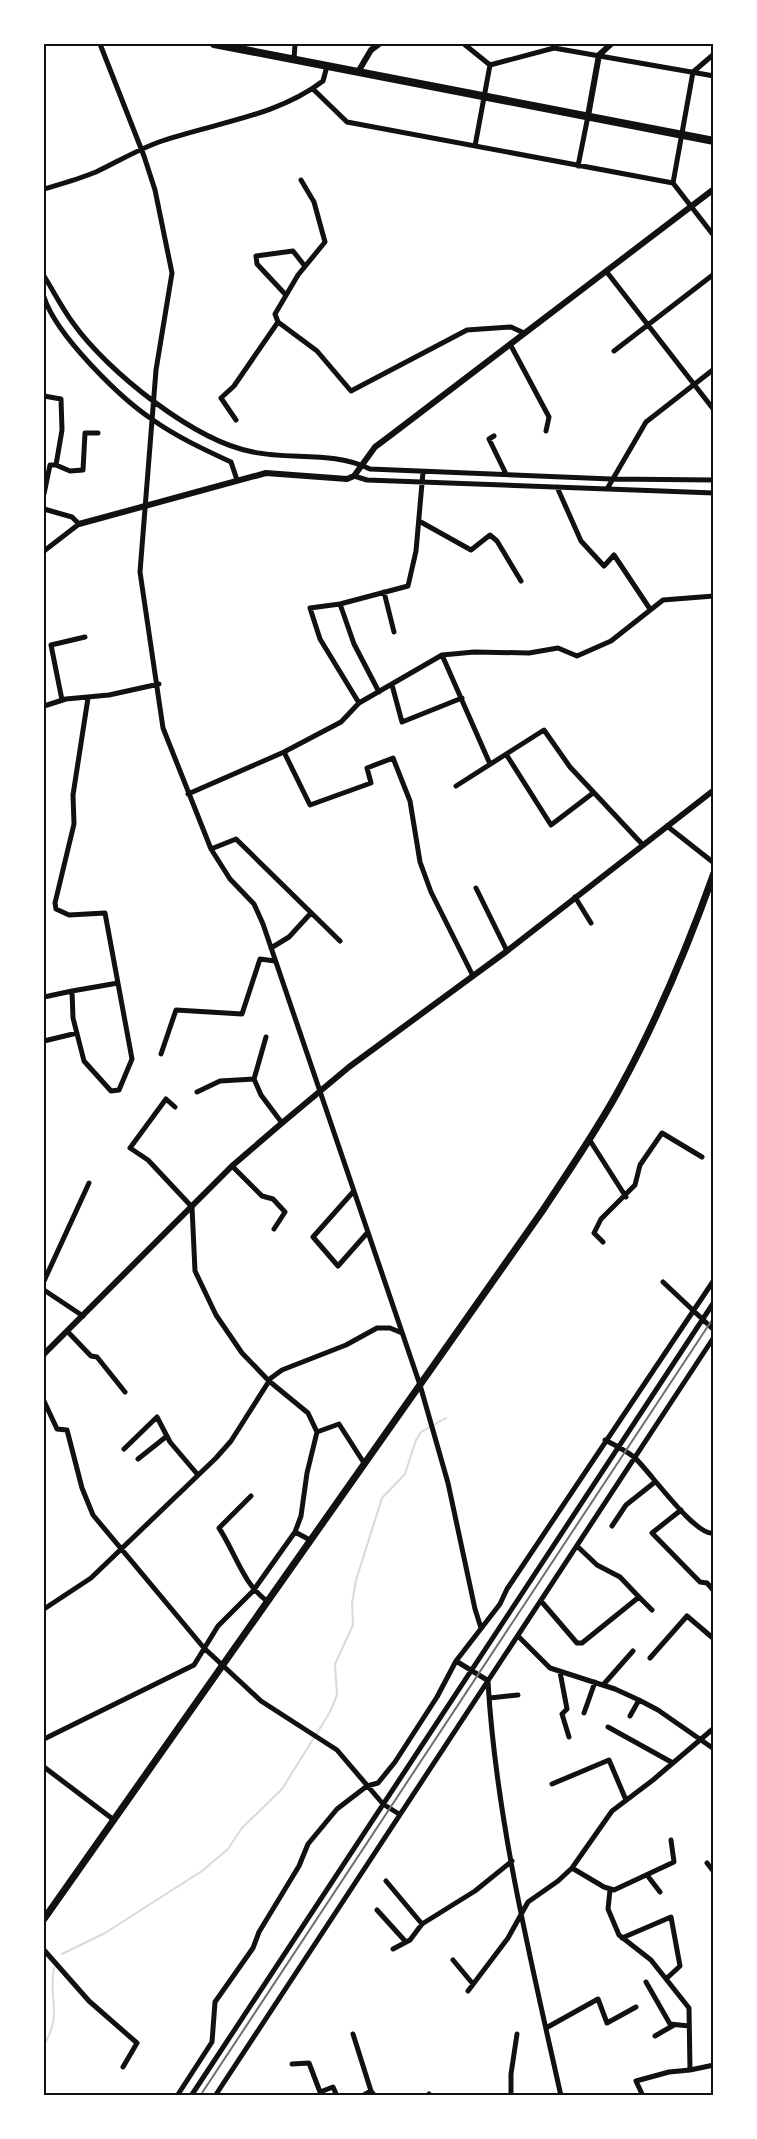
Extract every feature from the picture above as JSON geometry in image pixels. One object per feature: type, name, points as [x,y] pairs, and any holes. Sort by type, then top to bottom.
[{"type":"main road","points":[[214,44],[714,141]]},
{"type":"main road","points":[[44,1919],[543,1210],[589,1139],[621,1086],[663,1002],[714,873]]},
{"type":"street","points":[[100,44],[155,190],[172,273],[160,339],[145,507],[141,586],[159,684],[163,728],[211,849],[230,879],[254,904],[322,1091],[353,1192],[420,1385],[448,1483],[481,1628]]},
{"type":"street","points":[[294,59],[295,44]]},
{"type":"street","points":[[358,72],[371,50],[380,44]]},
{"type":"street","points":[[464,44],[490,65]]},
{"type":"street","points":[[578,166],[599,55],[611,44]]},
{"type":"street","points":[[490,65],[554,48],[714,76]]},
{"type":"street","points":[[673,183],[693,72],[714,54]]},
{"type":"street","points":[[475,146],[490,65]]},
{"type":"street","points":[[44,189],[94,173],[141,150],[186,133],[245,118],[313,89],[323,81],[327,66]]},
{"type":"street","points":[[313,89],[347,122],[673,183],[714,236]]},
{"type":"street","points":[[301,180],[314,202],[325,242],[304,265],[275,314],[278,322],[317,351],[351,391],[467,330],[511,327],[524,333]]},
{"type":"street","points":[[354,476],[375,447],[714,189]]},
{"type":"street","points":[[285,294],[257,264],[256,256],[293,251],[304,265]]},
{"type":"street","points":[[606,271],[714,410]]},
{"type":"street","points":[[615,351],[714,274]]},
{"type":"street","points":[[44,276],[73,324],[154,404],[234,448],[254,453],[350,460],[370,469],[611,479],[714,480]]},
{"type":"street","points":[[44,297],[60,331],[75,348],[152,420],[231,462],[237,480]]},
{"type":"street","points":[[236,420],[221,398],[234,386],[278,322]]},
{"type":"street","points":[[510,344],[549,417],[546,431]]},
{"type":"street","points":[[607,489],[639,430],[656,413],[714,369]]},
{"type":"street","points":[[44,396],[61,399],[62,430],[56,465]]},
{"type":"street","points":[[44,494],[50,465],[70,471],[83,470],[85,433],[98,433]]},
{"type":"street","points":[[494,436],[489,439],[506,474]]},
{"type":"street","points":[[44,552],[79,524],[266,473],[286,472],[338,480],[354,476],[368,480],[714,494]]},
{"type":"street","points":[[360,703],[320,639],[310,608],[340,604],[408,586],[416,551],[423,472]]},
{"type":"street","points":[[557,487],[571,521],[587,549],[604,566],[614,555],[650,609]]},
{"type":"street","points":[[44,508],[72,517],[79,524]]},
{"type":"street","points":[[419,521],[471,550],[490,535],[497,541],[521,581]]},
{"type":"street","points":[[384,592],[394,632]]},
{"type":"street","points":[[188,794],[284,752],[341,722],[360,703],[442,655],[474,652],[529,653],[558,648],[577,656],[611,641],[628,630],[663,600],[714,596]]},
{"type":"street","points":[[340,604],[354,644],[379,692]]},
{"type":"street","points":[[62,700],[51,645],[85,636]]},
{"type":"street","points":[[442,655],[490,764]]},
{"type":"street","points":[[44,706],[62,700],[88,698],[159,684]]},
{"type":"street","points":[[392,685],[402,722],[462,698]]},
{"type":"street","points":[[72,991],[73,1018],[84,1061],[111,1090],[119,1090],[132,1059],[105,914],[69,915],[56,909],[55,903],[74,824],[73,795],[88,698]]},
{"type":"street","points":[[456,786],[544,730],[570,767],[642,844]]},
{"type":"street","points":[[284,752],[310,805],[371,783],[367,768],[393,758],[410,801],[420,862],[431,892],[473,976]]},
{"type":"street","points":[[506,754],[551,825],[593,793]]},
{"type":"street","points":[[44,1354],[232,1166],[282,1123],[349,1067],[507,951],[714,790]]},
{"type":"street","points":[[667,826],[714,863]]},
{"type":"street","points":[[211,849],[236,839],[340,941]]},
{"type":"street","points":[[476,888],[507,951]]},
{"type":"street","points":[[575,897],[591,923]]},
{"type":"street","points":[[271,948],[289,938],[311,913]]},
{"type":"street","points":[[161,1054],[176,1010],[242,1014],[260,959],[275,961]]},
{"type":"street","points":[[44,998],[118,983]]},
{"type":"street","points":[[44,1041],[76,1033]]},
{"type":"street","points":[[266,1037],[254,1080],[261,1095],[282,1123]]},
{"type":"street","points":[[197,1092],[220,1081],[254,1080]]},
{"type":"street","points":[[44,1739],[160,1679],[194,1665],[218,1626],[253,1591],[295,1532],[302,1516],[307,1473],[317,1432],[308,1413],[269,1381],[242,1353],[216,1315],[198,1281],[195,1270],[192,1208],[157,1168],[130,1148],[166,1099],[175,1107]]},
{"type":"street","points":[[603,1242],[594,1233],[601,1219],[626,1197],[635,1185],[640,1166],[662,1133],[702,1157]]},
{"type":"street","points":[[589,1139],[626,1197]]},
{"type":"street","points":[[232,1166],[262,1196],[273,1199],[285,1212],[274,1229]]},
{"type":"street","points":[[44,1281],[89,1183]]},
{"type":"street","points":[[353,1192],[313,1237],[338,1266],[368,1232]]},
{"type":"street","points":[[177,2096],[212,2042],[215,2002],[253,1948],[259,1932],[299,1866],[308,1844],[337,1809],[368,1786],[378,1783],[395,1762],[437,1697],[456,1661],[500,1604],[507,1589],[605,1440],[651,1377],[651,1370],[714,1280]]},
{"type":"street","points":[[663,1282],[714,1330]]},
{"type":"street","points":[[44,1290],[83,1316]]},
{"type":"street","points":[[190,2096],[714,1302]]},
{"type":"street","points":[[44,1609],[91,1578],[198,1475],[231,1441],[269,1381],[282,1370],[346,1345],[377,1328],[390,1328],[402,1333]]},
{"type":"street","points":[[67,1331],[91,1356],[97,1357],[125,1392]]},
{"type":"street","points":[[215,2096],[714,1337]]},
{"type":"street","points":[[44,1401],[57,1429],[67,1430],[82,1488],[93,1515],[123,1548],[204,1648],[261,1701],[337,1750],[383,1804],[399,1814]]},
{"type":"street","points":[[124,1449],[158,1417],[167,1436],[198,1475]]},
{"type":"street","points":[[317,1432],[339,1424],[364,1464]]},
{"type":"street","points":[[138,1460],[167,1436]]},
{"type":"street","points":[[605,1440],[634,1458],[681,1510],[705,1532],[714,1533]]},
{"type":"street","points":[[612,1526],[626,1505],[655,1482]]},
{"type":"street","points":[[251,1496],[219,1528],[232,1546],[253,1591],[267,1601]]},
{"type":"street","points":[[681,1510],[652,1533],[699,1582],[707,1583],[714,1591]]},
{"type":"street","points":[[295,1532],[310,1540]]},
{"type":"street","points":[[576,1546],[597,1565],[620,1577],[652,1610]]},
{"type":"street","points":[[541,1600],[578,1644],[639,1597]]},
{"type":"street","points":[[650,1658],[687,1617],[714,1639]]},
{"type":"street","points":[[518,1636],[542,1662],[560,1672],[603,1684],[639,1700],[702,1739],[714,1749]]},
{"type":"street","points":[[603,1684],[633,1651]]},
{"type":"street","points":[[456,1661],[488,1680]]},
{"type":"street","points":[[560,1672],[567,1709],[562,1714],[569,1737]]},
{"type":"street","points":[[488,1680],[497,1768],[512,1861],[561,2096]]},
{"type":"street","points":[[584,1713],[595,1682]]},
{"type":"street","points":[[490,1698],[518,1695]]},
{"type":"street","points":[[630,1716],[639,1700]]},
{"type":"street","points":[[608,1727],[674,1763]]},
{"type":"street","points":[[468,1991],[508,1938],[528,1902],[572,1868],[612,1811],[674,1763],[714,1728]]},
{"type":"street","points":[[552,1784],[609,1760],[626,1800]]},
{"type":"street","points":[[44,1767],[114,1820]]},
{"type":"street","points":[[610,1890],[674,1862],[671,1840]]},
{"type":"street","points":[[393,1949],[406,1942],[422,1924],[475,1892],[512,1861]]},
{"type":"street","points":[[707,1863],[714,1872]]},
{"type":"street","points":[[572,1868],[610,1890]]},
{"type":"street","points":[[647,1875],[660,1892]]},
{"type":"street","points":[[386,1881],[422,1924]]},
{"type":"street","points":[[610,1890],[608,1909],[622,1938],[651,1960],[689,2008],[690,2070]]},
{"type":"street","points":[[377,1910],[406,1942]]},
{"type":"street","points":[[622,1938],[671,1917],[680,1966],[666,1979]]},
{"type":"street","points":[[44,1950],[88,2001],[137,2043],[123,2067]]},
{"type":"street","points":[[453,1960],[473,1984]]},
{"type":"street","points":[[646,1982],[670,2024],[689,2026]]},
{"type":"street","points":[[546,2028],[598,1999],[607,2023],[636,2007]]},
{"type":"street","points":[[655,2037],[674,2025]]},
{"type":"street","points":[[353,2034],[373,2093],[362,2096]]},
{"type":"street","points":[[512,2096],[511,2074],[518,2034]]},
{"type":"street","points":[[292,2064],[309,2063],[320,2092],[333,2087],[337,2096]]},
{"type":"street","points":[[643,2096],[636,2081],[669,2072],[714,2065]]},
{"type":"waterway","points":[[62,1954],[105,1933],[202,1871],[228,1849],[242,1828],[282,1789],[330,1712],[337,1695],[335,1664],[353,1625],[352,1603],[356,1580],[382,1498],[405,1474],[416,1440],[421,1432],[446,1418]]},
{"type":"waterway","points":[[44,2045],[53,2024],[54,1968]]},
{"type":"railway","points":[[200,2096],[714,1317]]}]
